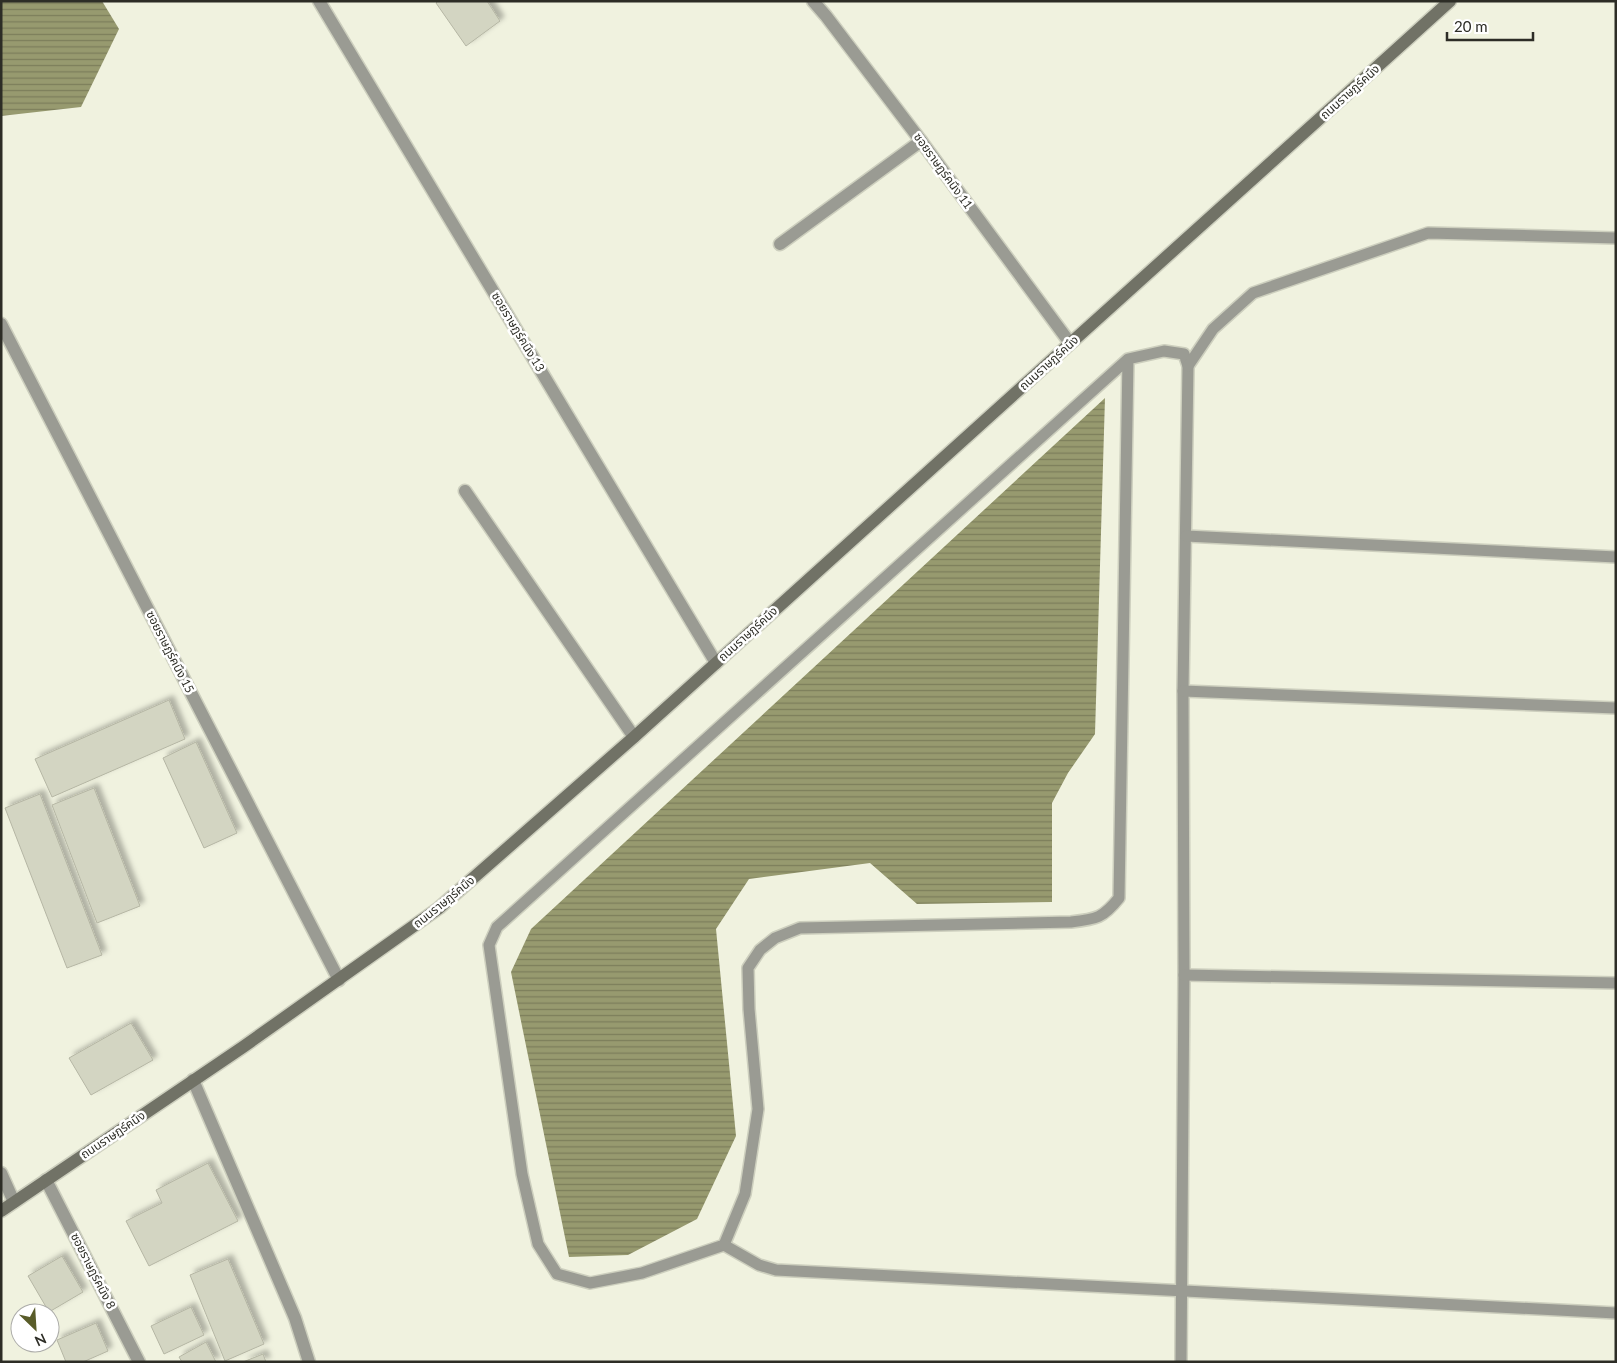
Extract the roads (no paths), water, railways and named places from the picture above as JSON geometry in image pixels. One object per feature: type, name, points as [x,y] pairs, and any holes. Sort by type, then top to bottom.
[{"type":"street","name":"ซอยราษฏร์คนึง 13","points":[[319,1],[716,663]]},
{"type":"street","name":"ซอยราษฏร์คนึง 11","points":[[813,1],[922,141],[1070,343]]},
{"type":"street","name":"ถนนราษฏร์คนึง","points":[[1,1211],[339,980],[439,908],[634,737],[1450,1]]},
{"type":"street","points":[[780,244],[922,141]]},
{"type":"street","name":"ซอยราษฏร์คนึง 15","points":[[1,324],[339,980]]},
{"type":"street","points":[[465,491],[634,737]]},
{"type":"street","points":[[193,1080],[296,1318],[309,1362]]},
{"type":"street","points":[[1,1173],[14,1202]]},
{"type":"street","name":"ซอยราษฏร์คนึง 8","points":[[46,1180],[139,1362]]},
{"type":"lane","points":[[1188,366],[1212,329],[1253,294],[1428,233],[1616,238]]},
{"type":"lane","points":[[1181,1362],[1181,1290],[1184,975],[1183,691],[1188,366],[1184,354],[1164,351],[1128,359],[497,928],[489,945],[522,1174],[538,1244],[557,1274],[590,1282],[642,1273],[724,1245],[759,1265],[776,1270],[1181,1290],[1616,1313]]},
{"type":"lane","points":[[724,1245],[745,1194],[758,1108],[748,1009],[748,968],[760,950],[775,938],[800,928],[1090,920],[1108,913],[1119,898],[1128,359]]},
{"type":"lane","points":[[1186,536],[1616,557]]},
{"type":"lane","points":[[1183,691],[1616,708]]},
{"type":"lane","points":[[1184,975],[1616,983]]}]
